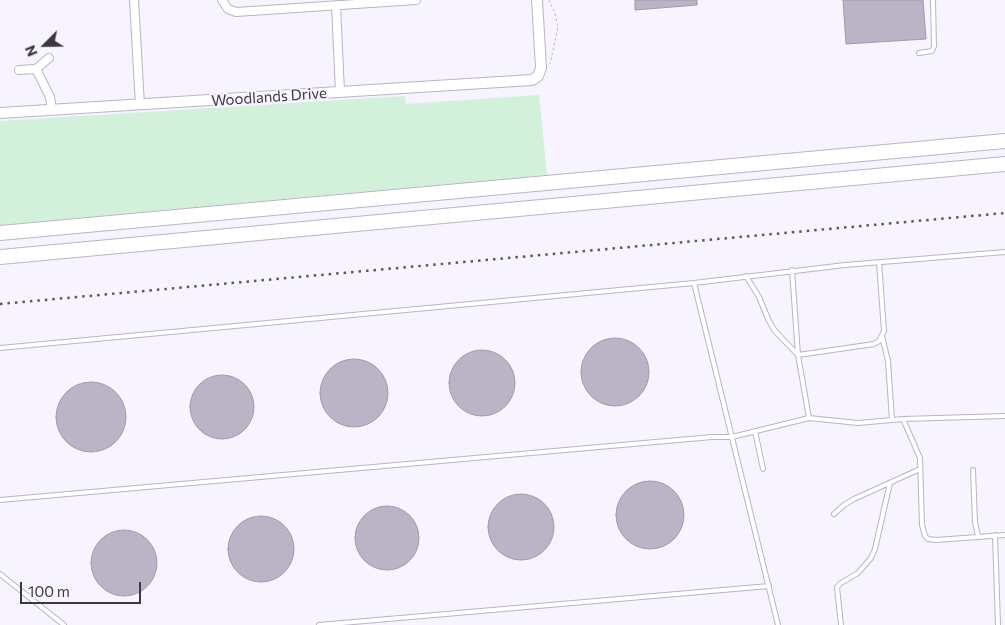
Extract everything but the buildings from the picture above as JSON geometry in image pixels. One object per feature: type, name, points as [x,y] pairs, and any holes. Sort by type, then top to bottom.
[{"type":"highway","points":[[0,233],[1005,141]]},
{"type":"highway","points":[[0,256],[1005,164]]},
{"type":"street","points":[[134,0],[140,105]]},
{"type":"street","points":[[222,0],[228,9],[236,12],[416,0]]},
{"type":"street","name":"Woodlands Drive","points":[[0,113],[532,80],[538,76],[542,68],[537,0]]},
{"type":"street","points":[[336,5],[340,92]]},
{"type":"street","points":[[19,70],[36,69],[49,58]]},
{"type":"street","points":[[36,69],[50,97],[52,110]]},
{"type":"lane","points":[[919,53],[932,51],[934,46],[933,0]]},
{"type":"lane","points":[[0,348],[694,283],[792,270],[1005,252]]},
{"type":"lane","points":[[798,355],[874,344],[882,336],[884,331],[879,262]]},
{"type":"lane","points":[[792,270],[798,355],[809,418]]},
{"type":"lane","points":[[746,276],[759,297],[772,326],[798,355]]},
{"type":"lane","points":[[694,283],[778,625]]},
{"type":"lane","points":[[882,336],[888,362],[892,420]]},
{"type":"lane","points":[[0,500],[712,437],[732,437],[809,418],[858,423],[903,419],[1005,416]]},
{"type":"lane","points":[[903,419],[919,454],[922,525],[925,536],[928,539],[936,540],[1005,535]]},
{"type":"lane","points":[[755,431],[764,469]]},
{"type":"lane","points":[[834,514],[854,499],[920,469]]},
{"type":"lane","points":[[973,470],[975,522],[978,536]]},
{"type":"lane","points":[[841,625],[837,587],[841,582],[858,572],[876,550],[890,483]]},
{"type":"lane","points":[[995,536],[998,625]]},
{"type":"lane","points":[[0,574],[64,625]]},
{"type":"lane","points":[[319,625],[769,586]]},
{"type":"path","points":[[549,0],[555,13],[558,27],[552,61],[549,66]]},
{"type":"green space","points":[[539,95],[547,175],[0,225],[0,121],[405,96],[406,104]]},
{"type":"railway","points":[[0,304],[1005,213]]}]
